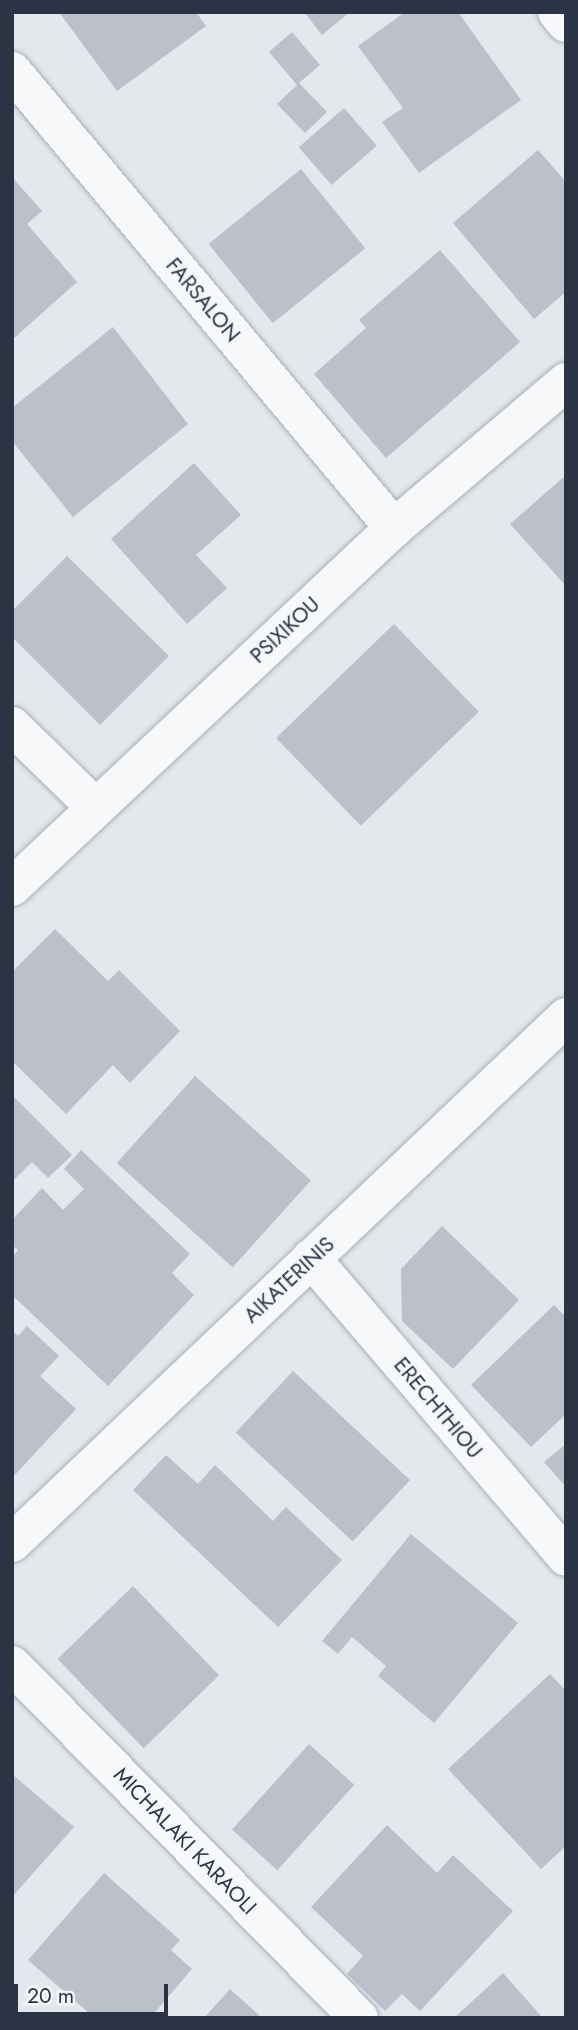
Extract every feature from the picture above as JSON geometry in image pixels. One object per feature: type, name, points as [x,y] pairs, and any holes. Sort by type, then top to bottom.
[{"type":"street","points":[[558,12],[566,23]]},
{"type":"street","name":"FARSALON","points":[[12,71],[394,528]]},
{"type":"street","name":"PSIXIKOU","points":[[12,887],[394,528],[566,382]]},
{"type":"street","points":[[12,726],[95,807]]},
{"type":"street","name":"AIKATERINIS","points":[[12,1543],[566,1017]]},
{"type":"street","name":"ERECHTHIOU","points":[[311,1258],[566,1558]]},
{"type":"street","name":"MICHALAKI KARAOLI","points":[[12,1665],[359,2018]]},
{"type":"building","points":[[59,12],[196,12],[206,26],[117,91]]},
{"type":"building","points":[[304,12],[350,12],[322,35]]},
{"type":"building","points":[[405,12],[458,12],[521,100],[419,173],[382,122],[403,108],[358,46]]},
{"type":"building","points":[[292,32],[320,65],[299,83],[327,112],[305,133],[277,104],[297,85],[269,52]]},
{"type":"building","points":[[344,108],[377,146],[332,185],[299,147]]},
{"type":"building","points":[[538,150],[566,182],[566,292],[534,319],[453,223]]},
{"type":"building","points":[[301,169],[365,248],[273,323],[209,244]]},
{"type":"building","points":[[12,177],[42,211],[27,224],[77,282],[12,340]]},
{"type":"building","points":[[440,250],[520,342],[386,458],[314,374],[366,328],[359,320]]},
{"type":"building","points":[[113,327],[188,424],[73,517],[12,441],[12,408]]},
{"type":"building","points":[[194,463],[241,515],[196,555],[227,588],[187,624],[111,539]]},
{"type":"building","points":[[566,475],[566,586],[510,524]]},
{"type":"building","points":[[67,556],[169,656],[100,725],[12,637],[12,611]]},
{"type":"building","points":[[394,624],[479,712],[361,826],[276,738]]},
{"type":"building","points":[[55,929],[108,981],[119,970],[180,1031],[130,1083],[113,1065],[66,1114],[12,1061],[12,972]]},
{"type":"building","points":[[195,1076],[311,1180],[233,1267],[117,1163]]},
{"type":"building","points":[[12,1095],[72,1155],[48,1178],[32,1162],[12,1182]]},
{"type":"building","points":[[81,1150],[190,1254],[172,1273],[194,1295],[108,1386],[12,1295],[12,1257],[18,1250],[12,1245],[12,1220],[42,1188],[63,1210],[84,1189],[64,1169]]},
{"type":"building","points":[[442,1226],[519,1300],[453,1369],[402,1321],[401,1269]]},
{"type":"building","points":[[554,1305],[566,1317],[566,1414],[531,1447],[471,1385]]},
{"type":"building","points":[[27,1326],[59,1356],[40,1376],[76,1409],[12,1478],[12,1330],[18,1336]]},
{"type":"building","points":[[293,1371],[410,1480],[353,1542],[236,1432]]},
{"type":"building","points":[[566,1444],[566,1487],[544,1462]]},
{"type":"building","points":[[166,1455],[198,1484],[215,1465],[273,1521],[286,1507],[342,1560],[278,1627],[133,1490]]},
{"type":"building","points":[[411,1534],[518,1623],[434,1723],[378,1676],[386,1666],[352,1637],[338,1654],[322,1641]]},
{"type":"building","points":[[133,1586],[219,1675],[144,1748],[57,1659]]},
{"type":"building","points":[[550,1674],[566,1691],[566,1846],[541,1869],[448,1769]]},
{"type":"building","points":[[309,1744],[354,1785],[277,1870],[232,1829]]},
{"type":"building","points":[[12,1774],[74,1827],[12,1897]]},
{"type":"building","points":[[387,1825],[437,1873],[453,1855],[513,1911],[420,2011],[402,1994],[385,2011],[347,1974],[363,1956],[311,1907]]},
{"type":"building","points":[[104,1873],[180,1940],[171,1950],[192,1969],[150,2018],[88,2018],[91,2015],[28,1960]]},
{"type":"building","points":[[503,1973],[543,2018],[454,2018]]},
{"type":"building","points":[[230,1989],[262,2018],[204,2018]]}]
